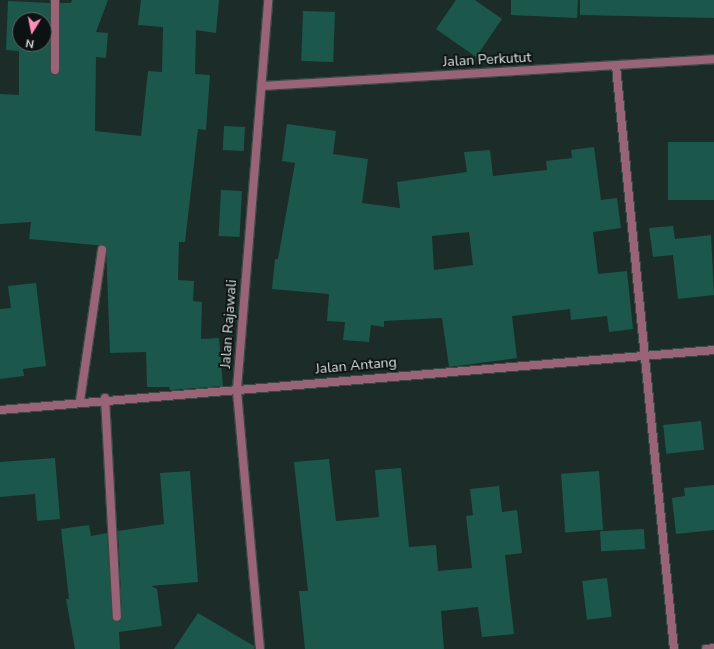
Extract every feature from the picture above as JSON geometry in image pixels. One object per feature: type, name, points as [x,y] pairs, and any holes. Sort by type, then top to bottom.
[{"type":"street","points":[[55,0],[55,70]]},
{"type":"street","name":"Jalan Rajawali","points":[[260,649],[237,389],[268,0]]},
{"type":"street","name":"Jalan Perkutut","points":[[262,86],[616,66],[714,58]]},
{"type":"street","points":[[616,66],[648,357],[674,649]]},
{"type":"street","points":[[80,401],[102,250]]},
{"type":"street","name":"Jalan Antang","points":[[0,410],[105,398],[648,357],[714,350]]},
{"type":"street","points":[[105,398],[117,617]]},
{"type":"street","points":[[706,649],[714,648]]},
{"type":"building","points":[[72,0],[108,0],[96,32],[108,33],[106,58],[96,57],[95,131],[141,136],[148,71],[162,72],[163,27],[138,25],[141,0],[219,0],[216,33],[196,30],[195,74],[210,75],[206,130],[198,129],[185,242],[179,242],[178,280],[194,281],[193,301],[202,302],[201,339],[219,338],[223,386],[170,390],[169,387],[147,387],[146,352],[110,353],[106,246],[29,239],[31,222],[0,224],[0,94],[19,95],[19,52],[50,52],[50,70],[55,75],[60,70],[60,3],[71,3]]},
{"type":"building","points":[[456,0],[475,0],[502,19],[476,57],[436,29]]},
{"type":"building","points":[[511,0],[578,0],[577,18],[511,15]]},
{"type":"building","points":[[580,0],[714,0],[714,18],[580,15]]},
{"type":"building","points":[[8,1],[50,3],[50,12],[12,12],[12,50],[6,50]]},
{"type":"building","points":[[303,11],[335,12],[333,62],[301,61]]},
{"type":"building","points":[[287,124],[336,131],[333,154],[368,159],[362,203],[400,208],[397,182],[467,172],[464,152],[490,150],[493,176],[547,170],[546,161],[572,158],[571,150],[594,147],[601,200],[617,198],[621,228],[593,232],[598,274],[627,271],[633,329],[609,332],[607,316],[571,320],[570,309],[512,316],[517,358],[449,367],[442,318],[384,321],[384,327],[371,325],[369,342],[343,340],[345,322],[327,321],[329,294],[272,289],[275,259],[278,259],[295,163],[282,161]],"holes":[[[469,232],[473,265],[434,270],[432,236]]]},
{"type":"building","points":[[224,126],[245,127],[244,151],[223,150]]},
{"type":"building","points":[[668,142],[714,142],[714,200],[668,200]]},
{"type":"building","points":[[221,190],[242,191],[240,237],[219,236]]},
{"type":"building","points":[[673,226],[675,239],[711,235],[714,295],[678,299],[673,255],[653,257],[649,228]]},
{"type":"building","points":[[36,283],[46,366],[23,369],[24,376],[0,379],[0,309],[11,308],[8,286]]},
{"type":"building","points":[[701,421],[704,450],[666,454],[663,425]]},
{"type":"building","points":[[55,458],[60,519],[37,521],[35,494],[0,497],[0,462]]},
{"type":"building","points":[[329,459],[336,521],[379,517],[375,470],[401,468],[409,547],[436,545],[438,571],[472,568],[466,516],[473,515],[470,489],[499,486],[502,512],[517,510],[522,553],[505,555],[514,634],[482,637],[478,607],[441,611],[444,649],[305,649],[299,591],[308,591],[294,462]]},
{"type":"building","points":[[190,471],[198,582],[151,586],[157,589],[162,626],[119,632],[120,649],[75,649],[66,599],[69,599],[61,529],[89,525],[91,536],[107,533],[112,617],[120,622],[122,617],[118,531],[164,524],[160,473]]},
{"type":"building","points":[[599,471],[603,530],[565,533],[561,474]]},
{"type":"building","points":[[714,485],[714,530],[676,534],[672,498],[685,496],[684,488]]},
{"type":"building","points":[[644,529],[645,549],[601,551],[600,531]]},
{"type":"building","points":[[607,578],[612,617],[587,620],[582,581]]},
{"type":"building","points":[[198,613],[254,646],[254,649],[174,649]]}]
